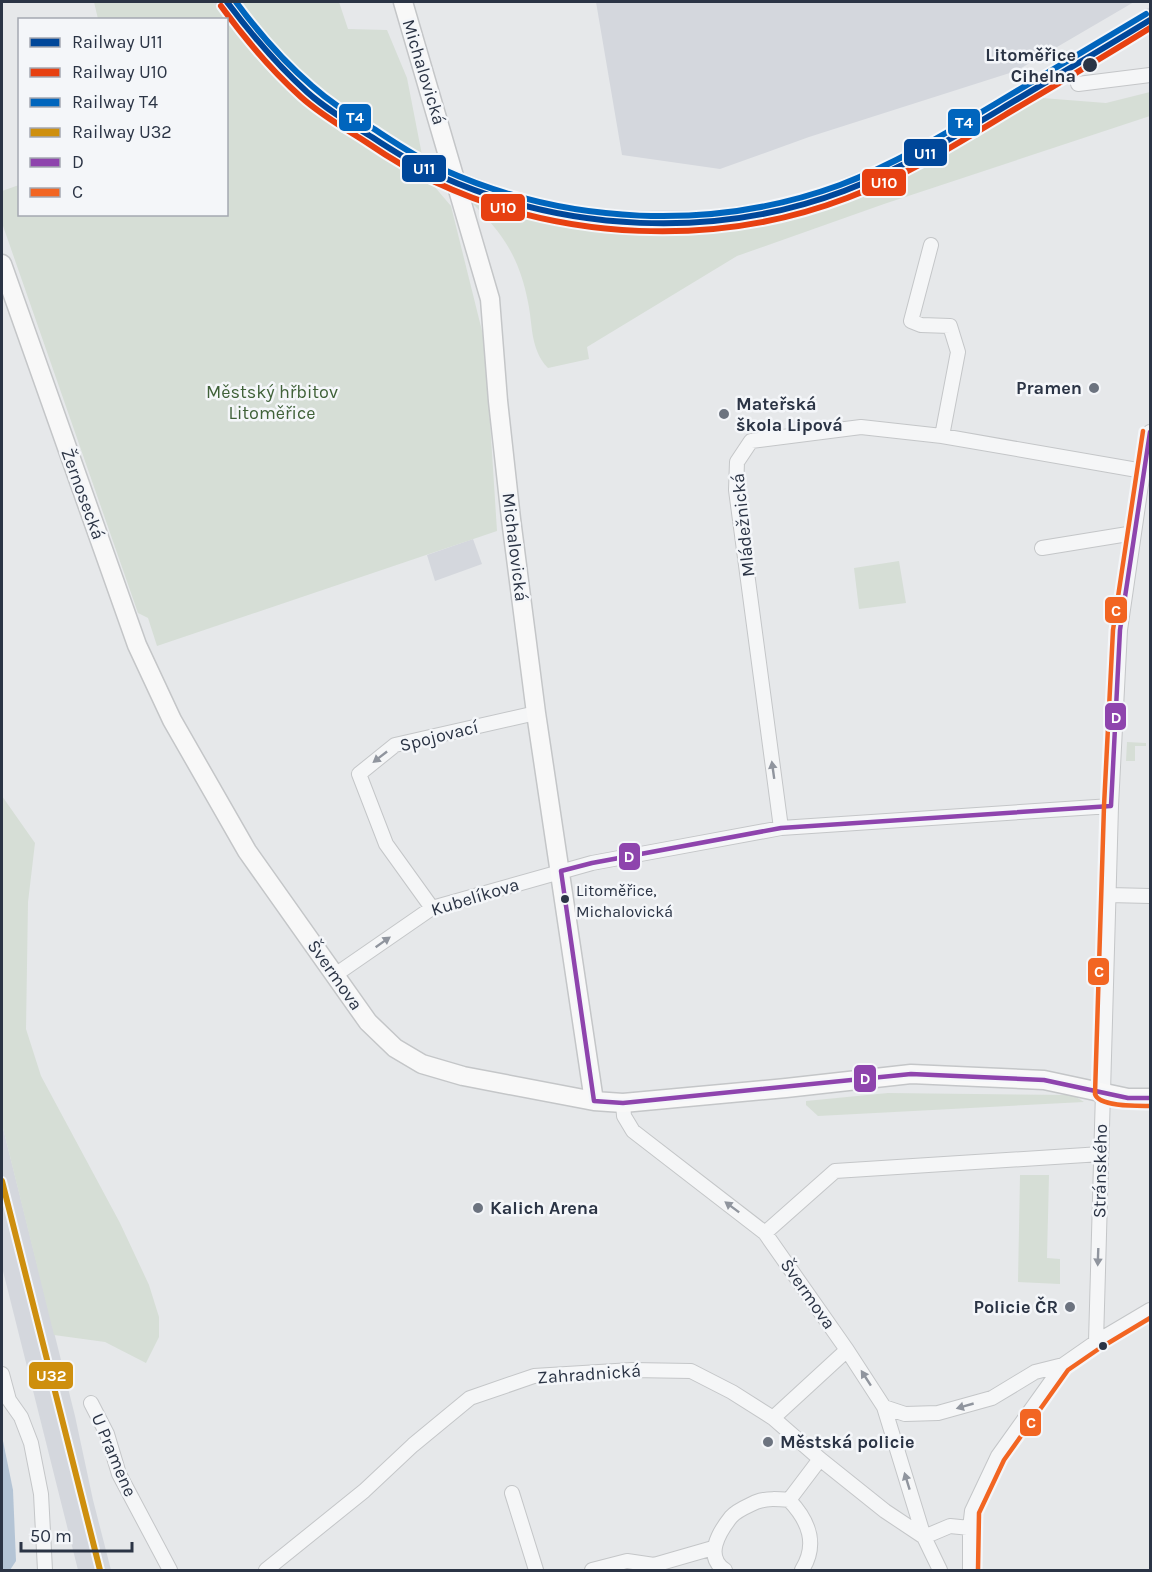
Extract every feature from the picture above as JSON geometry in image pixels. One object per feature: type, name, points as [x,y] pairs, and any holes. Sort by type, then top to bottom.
[{"type":"main road","name":"Michalovická","points":[[403,2],[490,299],[510,507],[536,713],[594,1101]]},
{"type":"main road","name":"Žernosecká","points":[[2,264],[137,645],[172,720]]},
{"type":"main road","name":"Švermova","points":[[172,720],[247,851],[335,975],[376,1031],[395,1048],[422,1064],[463,1076],[594,1101],[623,1103],[911,1074],[1044,1080],[1102,1094],[1128,1098],[1150,1098]]},
{"type":"street","points":[[1078,84],[1150,75]]},
{"type":"street","points":[[931,245],[911,321],[921,325],[950,326],[958,352],[942,436]]},
{"type":"street","name":"Mládežnická","points":[[781,828],[736,490],[736,462],[751,441],[861,428],[942,436],[1143,471]]},
{"type":"street","name":"Stránského","points":[[1096,1342],[1111,806],[1120,630],[1150,432]]},
{"type":"street","points":[[1042,548],[1134,533]]},
{"type":"street","name":"Spojovací","points":[[432,908],[386,844],[359,774],[395,746],[536,713]]},
{"type":"street","name":"Kubelíkova","points":[[335,975],[432,908],[592,863],[781,828],[1111,806]]},
{"type":"street","points":[[1109,895],[1150,896]]},
{"type":"street","name":"Švermova","points":[[623,1103],[624,1116],[633,1131],[765,1233],[847,1350],[884,1407],[924,1537],[940,1570]]},
{"type":"street","points":[[765,1233],[835,1171],[1101,1155]]},
{"type":"street","points":[[970,1570],[972,1511],[998,1456],[1063,1365],[1096,1342],[1150,1310]]},
{"type":"street","points":[[773,1419],[847,1350]]},
{"type":"street","points":[[884,1407],[905,1414],[938,1413],[992,1398],[1035,1372],[1063,1365]]},
{"type":"street","name":"Zahradnická","points":[[266,1570],[364,1491],[413,1445],[470,1398],[534,1376],[632,1370],[691,1371],[732,1392],[773,1419],[885,1511],[924,1537]]},
{"type":"street","points":[[2,1374],[9,1400],[21,1418],[31,1443],[41,1494],[45,1570]]},
{"type":"street","name":"U Pramene","points":[[91,1403],[107,1434],[119,1474],[170,1570]]},
{"type":"street","points":[[789,1500],[820,1459]]},
{"type":"street","points":[[512,1493],[536,1570]]},
{"type":"street","points":[[725,1570],[715,1560],[713,1548],[732,1516],[744,1508],[766,1500],[789,1500],[801,1513],[808,1529],[812,1548],[802,1570]]},
{"type":"street","points":[[924,1537],[950,1526],[970,1528]]},
{"type":"street","points":[[592,1570],[627,1561],[654,1565],[713,1548]]},
{"type":"shaded area","points":[[213,2],[240,2],[268,38],[412,149],[444,166],[524,195],[596,209],[632,211],[709,210],[775,200],[817,189],[897,156],[959,122],[1150,7],[1150,33],[907,176],[824,210],[780,222],[711,232],[631,233],[594,231],[518,216],[434,186],[401,169],[302,102],[251,52],[228,22],[228,18],[225,18]]},
{"type":"shaded area","points":[[596,2],[1134,2],[1016,71],[809,137],[720,169],[622,155]]},
{"type":"shaded area","points":[[473,539],[482,564],[435,581],[427,555]]},
{"type":"shaded area","points":[[2,1124],[111,1570],[78,1570],[2,1267]]},
{"type":"green space","points":[[94,2],[213,2],[225,18],[98,18]]},
{"type":"green space","points":[[240,2],[339,2],[348,29],[387,30],[407,78],[422,155],[370,124],[322,89],[278,48]]},
{"type":"green space","name":"Městský hřbitov Litoměřice","points":[[228,21],[251,52],[302,102],[365,147],[434,186],[451,206],[485,343],[497,531],[157,646],[148,618],[138,613],[2,223],[2,191],[18,185],[18,216],[228,216]]},
{"type":"green space","points":[[1150,92],[1150,116],[884,204],[737,256],[587,347],[589,359],[548,368],[535,345],[528,302],[514,258],[500,234],[469,200],[518,216],[594,231],[670,234],[746,228],[824,210],[907,176],[1042,98],[1106,103]]},
{"type":"green space","points":[[899,561],[906,603],[859,609],[854,568]]},
{"type":"green space","points":[[1127,742],[1146,743],[1146,746],[1135,746],[1135,761],[1126,761]]},
{"type":"green space","points":[[2,796],[35,843],[28,902],[26,1029],[41,1076],[120,1223],[149,1285],[159,1317],[159,1337],[146,1363],[105,1342],[54,1335],[2,1124]]},
{"type":"green space","points":[[888,1093],[1073,1095],[1084,1102],[818,1116],[806,1105],[806,1101]]},
{"type":"green space","points":[[1020,1175],[1049,1175],[1047,1258],[1060,1259],[1060,1284],[1018,1282]]},
{"type":"water","points":[[2,1436],[13,1490],[16,1561],[10,1570],[2,1570]]},
{"type":"rail line","name":"U11","points":[[227,2],[275,60],[314,98],[421,167],[488,195],[538,209],[588,218],[640,223],[692,223],[744,217],[794,207],[844,191],[885,174],[944,143],[1150,20]]},
{"type":"rail line","name":"T4","points":[[236,2],[281,56],[319,92],[348,113],[424,160],[489,188],[538,202],[589,211],[640,216],[691,215],[741,210],[791,200],[861,177],[922,147],[1146,14]]},
{"type":"rail line","name":"U10","points":[[221,6],[269,65],[309,104],[417,173],[484,202],[534,216],[586,226],[639,231],[692,230],[745,225],[797,214],[868,190],[947,149],[1150,28]]},
{"type":"rail line","name":"U32","points":[[2,1181],[100,1570]]},
{"type":"transit line","name":"C","points":[[1143,431],[1113,630],[1104,806],[1095,1094],[1098,1098],[1111,1104],[1150,1106]]},
{"type":"transit line","name":"D","points":[[1150,432],[1120,630],[1111,806],[781,828],[592,863],[561,871],[594,1101],[623,1103],[911,1074],[1044,1080],[1128,1098],[1150,1098]]},
{"type":"transit line","name":"C","points":[[978,1570],[979,1513],[1004,1460],[1068,1370],[1150,1318]]},
{"type":"place","name":"Litoměřice Cihelna","points":[[1090,65]]},
{"type":"place","name":"Pramen","points":[[1094,388]]},
{"type":"place","name":"Mateřská škola Lipová","points":[[724,414]]},
{"type":"place","name":"Litoměřice, Michalovická","points":[[565,899]]},
{"type":"place","name":"Kalich Arena","points":[[478,1208]]},
{"type":"place","name":"Policie ČR","points":[[1070,1307]]},
{"type":"place","name":"Městská policie","points":[[768,1442]]}]
